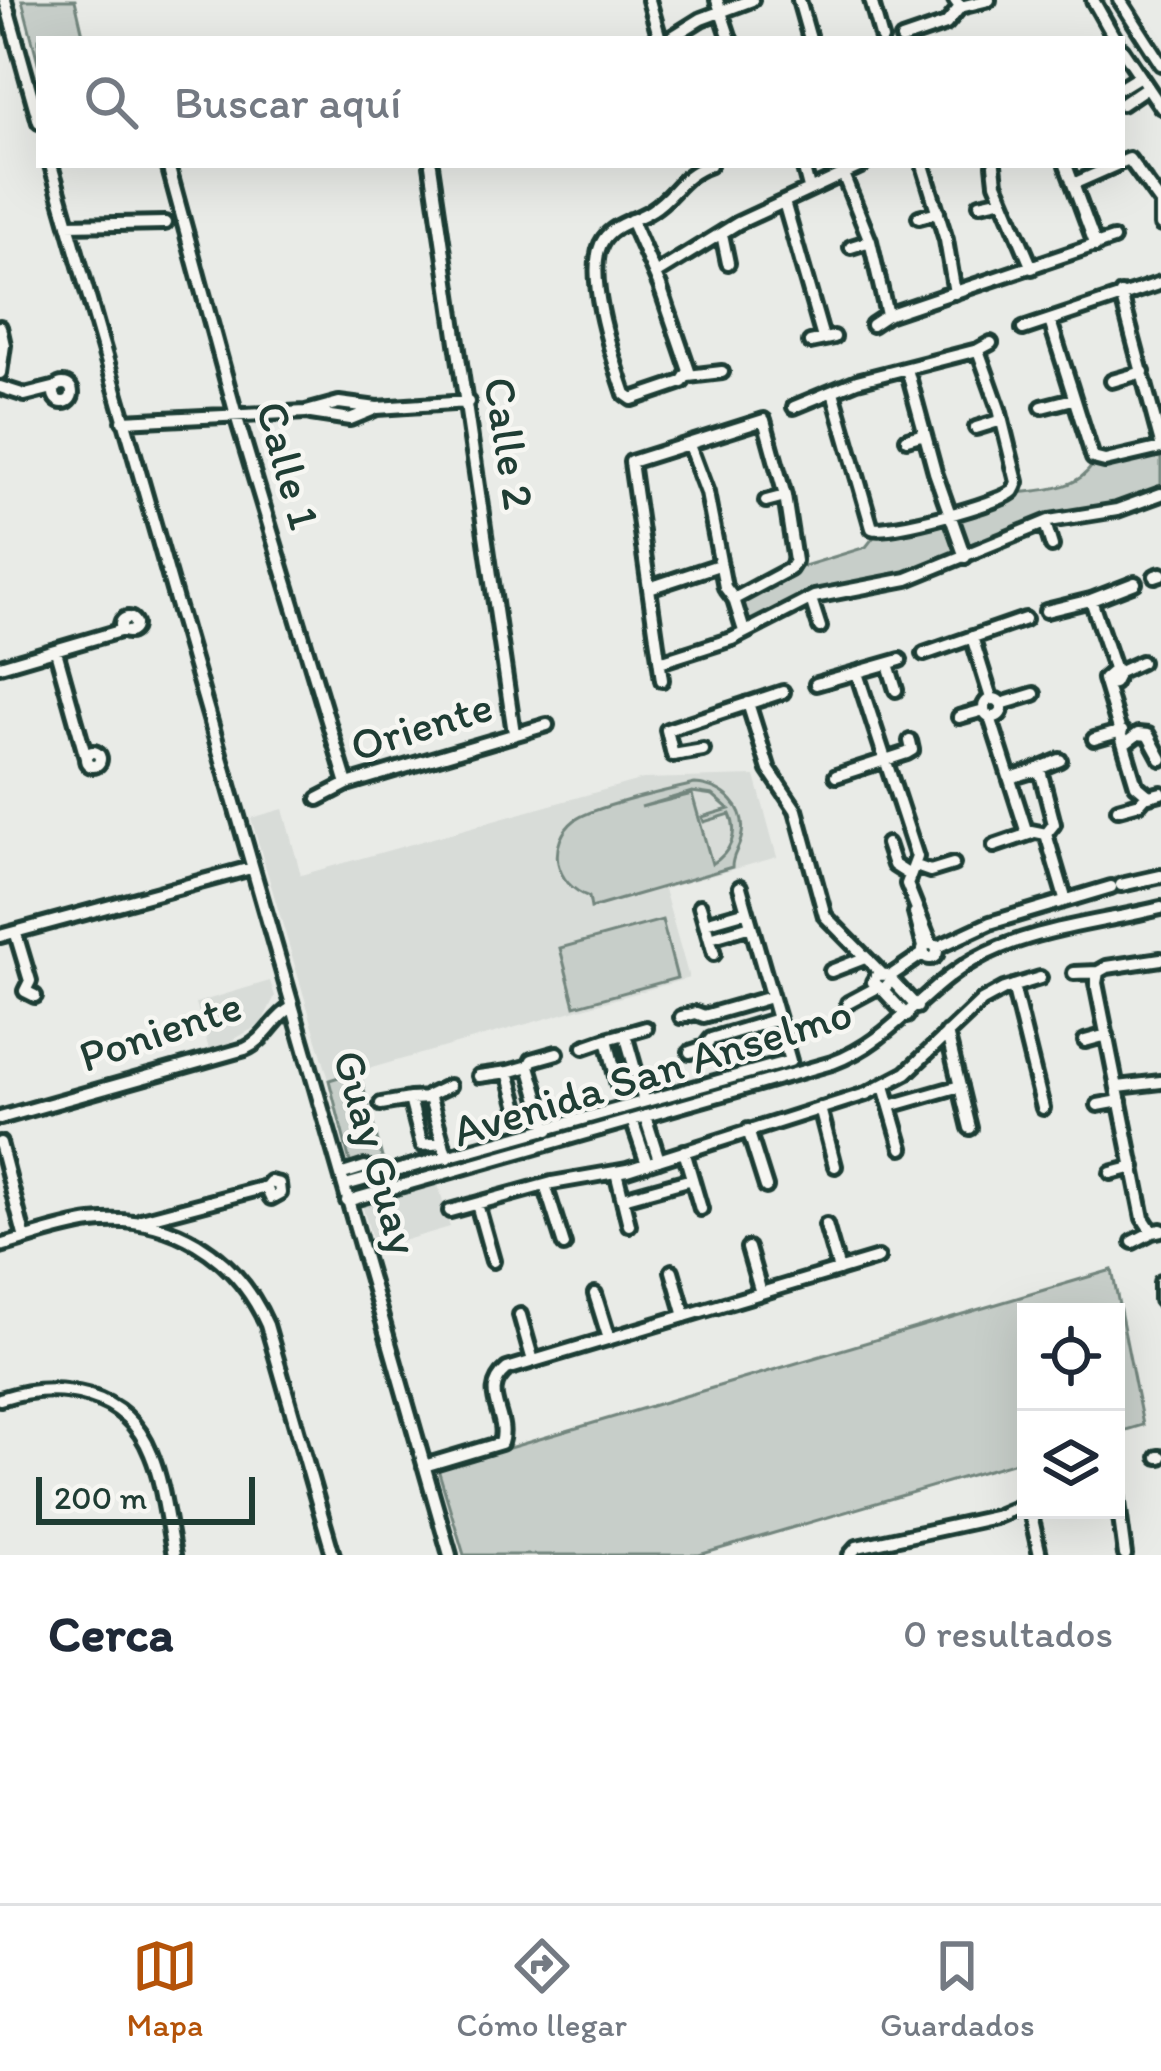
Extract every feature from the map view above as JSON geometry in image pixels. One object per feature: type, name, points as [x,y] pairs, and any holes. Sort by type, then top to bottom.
[{"type":"street","points":[[4,0],[36,112]]},
{"type":"street","points":[[649,0],[663,36]]},
{"type":"street","points":[[669,36],[719,6],[752,0]]},
{"type":"street","points":[[799,0],[809,36]]},
{"type":"street","points":[[871,0],[881,36]]},
{"type":"street","points":[[911,36],[946,24],[957,4],[989,0]]},
{"type":"street","points":[[1093,0],[1113,36]]},
{"type":"street","points":[[1120,0],[1161,64]]},
{"type":"street","points":[[719,6],[729,36]]},
{"type":"street","points":[[1125,54],[1160,102]]},
{"type":"street","points":[[1125,86],[1144,82]]},
{"type":"street","points":[[1125,101],[1144,82]]},
{"type":"street","points":[[1125,161],[1129,159],[1161,203],[1161,225]]},
{"type":"street","name":"Guay Guay","points":[[52,168],[267,914]]},
{"type":"street","name":"Calle 1","points":[[169,168],[236,415],[347,784]]},
{"type":"street","name":"Calle 2","points":[[430,168],[514,733]]},
{"type":"street","points":[[703,168],[686,176],[657,206],[606,236],[596,263],[606,332],[625,394],[634,399],[688,376],[722,372]]},
{"type":"street","points":[[804,168],[809,188]]},
{"type":"street","points":[[655,274],[809,188],[856,168]]},
{"type":"street","points":[[924,168],[956,293]]},
{"type":"street","points":[[995,168],[1032,268]]},
{"type":"street","points":[[1052,179],[1101,168]]},
{"type":"street","points":[[843,174],[870,241],[887,315]]},
{"type":"street","points":[[1069,175],[1096,246]]},
{"type":"street","points":[[980,204],[1003,199]]},
{"type":"street","points":[[784,202],[822,339]]},
{"type":"street","points":[[919,217],[938,212]]},
{"type":"street","points":[[631,220],[655,274],[688,376]]},
{"type":"street","points":[[68,225],[165,223]]},
{"type":"street","points":[[722,234],[728,262]]},
{"type":"street","points":[[872,325],[887,315],[1113,239]]},
{"type":"street","points":[[851,247],[870,241]]},
{"type":"street","points":[[1023,329],[1161,283]]},
{"type":"street","points":[[1050,321],[1094,458],[1105,461],[1161,446],[1158,409],[1121,294]]},
{"type":"street","points":[[0,327],[4,345],[0,373]]},
{"type":"street","points":[[794,407],[857,381],[991,343]]},
{"type":"street","points":[[833,392],[868,524],[884,532],[950,514],[1012,492],[1016,486],[1002,420],[978,350]]},
{"type":"street","points":[[907,369],[965,557]]},
{"type":"street","points":[[1112,381],[1143,372]]},
{"type":"street","points":[[0,387],[22,395],[57,387]]},
{"type":"street","points":[[1042,407],[1073,399]]},
{"type":"street","points":[[124,421],[306,412],[339,403],[377,408],[468,402]]},
{"type":"street","points":[[662,680],[631,462],[764,420],[785,496],[794,564],[734,599]]},
{"type":"street","points":[[976,428],[1002,420]]},
{"type":"street","points":[[907,439],[924,434]]},
{"type":"street","points":[[689,445],[707,493],[725,587],[744,631]]},
{"type":"street","points":[[836,459],[852,454]]},
{"type":"street","points":[[660,662],[730,640],[811,598],[907,578],[1045,523],[1117,510],[1161,494]]},
{"type":"street","points":[[766,501],[785,496]]},
{"type":"street","points":[[1045,523],[1052,546]]},
{"type":"street","points":[[649,588],[719,565]]},
{"type":"street","points":[[1046,611],[1135,583]]},
{"type":"street","points":[[811,598],[820,627]]},
{"type":"street","points":[[1091,600],[1136,785],[1157,796]]},
{"type":"street","points":[[924,655],[1024,619]]},
{"type":"street","points":[[0,667],[123,630]]},
{"type":"street","points":[[972,637],[1026,830],[1046,834]]},
{"type":"street","points":[[56,651],[86,758]]},
{"type":"street","points":[[816,684],[894,662],[896,690]]},
{"type":"street","points":[[1112,677],[1141,662]]},
{"type":"street","points":[[856,673],[917,857],[907,884],[929,948]]},
{"type":"street","points":[[703,750],[673,755],[667,730],[783,692]]},
{"type":"street","points":[[959,717],[1034,694]]},
{"type":"street","points":[[748,703],[770,770],[796,810],[825,916],[912,1012]]},
{"type":"street","name":"Oriente","points":[[318,799],[347,784],[547,725]]},
{"type":"street","points":[[1094,740],[1148,734],[1161,726]]},
{"type":"street","points":[[1148,734],[1161,759]]},
{"type":"street","points":[[836,776],[912,750],[910,741]]},
{"type":"street","points":[[1010,778],[1060,760]]},
{"type":"street","name":"Guay Guay","points":[[223,771],[239,807],[453,1555]]},
{"type":"street","points":[[1033,771],[1041,774],[1054,813],[1054,824],[1046,834]]},
{"type":"street","points":[[1118,809],[1157,796]]},
{"type":"street","points":[[994,846],[1032,833]]},
{"type":"street","points":[[1046,834],[1065,898]]},
{"type":"street","points":[[886,844],[894,866],[930,871],[953,864]]},
{"type":"street","points":[[0,936],[251,868]]},
{"type":"street","points":[[848,1003],[929,948],[990,922],[1065,898],[1161,876]]},
{"type":"street","points":[[348,1178],[365,1168],[380,1174],[447,1158],[790,1060],[740,887]]},
{"type":"street","points":[[700,906],[714,954]]},
{"type":"street","name":"Avenida San Anselmo","points":[[350,1200],[832,1063],[872,1044],[952,975],[993,950],[1161,908]]},
{"type":"street","points":[[705,923],[747,911]]},
{"type":"street","points":[[710,938],[751,926]]},
{"type":"street","points":[[16,934],[30,981]]},
{"type":"street","points":[[832,971],[862,954]]},
{"type":"street","points":[[1073,973],[1161,959]]},
{"type":"street","points":[[1098,972],[1096,983],[1143,1218],[1156,1231],[1133,1242]]},
{"type":"street","points":[[450,1211],[653,1162],[884,1086],[915,1065],[982,1001],[1040,978]]},
{"type":"street","points":[[1012,986],[1043,1108]]},
{"type":"street","points":[[681,1016],[704,1016],[771,997]]},
{"type":"street","name":"Poniente","points":[[0,1118],[245,1048],[295,1012]]},
{"type":"street","points":[[704,1016],[711,1039]]},
{"type":"street","points":[[690,1052],[705,1047],[711,1039],[778,1019]]},
{"type":"street","points":[[584,1046],[646,1028]]},
{"type":"street","points":[[947,1033],[970,1128]]},
{"type":"street","points":[[625,1034],[644,1101]]},
{"type":"street","points":[[1084,1041],[1107,1035]]},
{"type":"street","points":[[607,1039],[618,1084],[623,1089],[639,1084]]},
{"type":"street","points":[[548,1130],[529,1066],[532,1060],[557,1053]]},
{"type":"street","points":[[479,1076],[529,1066]]},
{"type":"street","name":"Guay Guay","points":[[312,1068],[348,1178],[350,1200]]},
{"type":"street","points":[[508,1072],[520,1115],[542,1114]]},
{"type":"street","points":[[1118,1087],[1161,1082]]},
{"type":"street","points":[[381,1104],[428,1096],[449,1086]]},
{"type":"street","points":[[884,1086],[902,1148]]},
{"type":"street","points":[[890,1106],[960,1086]]},
{"type":"street","points":[[428,1096],[447,1158]]},
{"type":"street","points":[[410,1100],[421,1144],[428,1147],[443,1142]]},
{"type":"street","points":[[1098,1105],[1120,1100]]},
{"type":"street","points":[[820,1108],[836,1166]]},
{"type":"street","points":[[639,1118],[653,1162]]},
{"type":"street","points":[[748,1130],[766,1186]]},
{"type":"street","points":[[0,1143],[25,1239]]},
{"type":"street","points":[[684,1151],[700,1209]]},
{"type":"street","points":[[1111,1174],[1134,1167]]},
{"type":"street","points":[[616,1172],[629,1225]]},
{"type":"street","points":[[623,1198],[692,1178]]},
{"type":"street","points":[[545,1185],[564,1246]]},
{"type":"street","points":[[138,1222],[266,1187]]},
{"type":"street","points":[[478,1204],[493,1261]]},
{"type":"street","points":[[0,1246],[88,1222],[138,1222],[166,1228],[202,1246],[236,1274],[256,1301],[272,1338],[333,1555]]},
{"type":"street","points":[[826,1225],[839,1270]]},
{"type":"street","points":[[748,1248],[761,1293]]},
{"type":"street","points":[[427,1465],[501,1443],[504,1433],[494,1386],[507,1369],[878,1258]]},
{"type":"street","points":[[672,1271],[685,1316]]},
{"type":"street","points":[[1161,1282],[1161,1300]]},
{"type":"street","points":[[596,1294],[609,1339]]},
{"type":"street","points":[[520,1315],[533,1361]]},
{"type":"street","points":[[0,1399],[35,1388],[68,1389],[99,1399],[125,1417],[143,1437],[155,1462],[173,1555]]},
{"type":"street","points":[[854,1551],[1017,1510]]},
{"type":"street","points":[[1031,1519],[1040,1555]]},
{"type":"street","points":[[1120,1519],[1125,1555]]},
{"type":"shaded area","points":[[22,0],[75,0],[83,36],[36,36],[36,54]]},
{"type":"shaded area","points":[[1155,453],[1161,457],[1161,489],[1114,506],[1070,511],[1026,524],[975,548],[963,543],[956,521],[961,512],[1002,496],[1069,484],[1093,464],[1109,465]]},
{"type":"shaded area","points":[[945,521],[958,548],[954,557],[799,599],[745,623],[736,597],[798,568],[866,547],[876,534]]},
{"type":"shaded area","points":[[755,776],[777,857],[664,889],[689,978],[329,1080],[251,818],[283,809],[301,875],[643,779]]},
{"type":"shaded area","points":[[695,784],[716,789],[738,809],[743,828],[732,867],[591,908],[589,897],[569,884],[558,863],[566,829],[598,809]],"holes":[[[692,792],[713,795],[729,809],[702,817],[704,822],[730,814],[734,829],[728,849],[712,864],[692,794],[641,807]]]},
{"type":"shaded area","points":[[662,920],[677,978],[575,1006],[560,948]]},
{"type":"shaded area","points":[[270,981],[275,996],[261,1024],[231,1041],[232,1047],[210,1053],[196,1003]]},
{"type":"shaded area","points":[[359,1071],[384,1165],[379,1167],[366,1160],[351,1166],[329,1080]]},
{"type":"shaded area","points":[[438,1184],[450,1227],[375,1249],[362,1205]]},
{"type":"shaded area","points":[[1112,1270],[1119,1303],[1017,1303],[1017,1462],[699,1555],[464,1555],[438,1469]]},
{"type":"shaded area","points":[[1125,1335],[1143,1425],[1125,1430]]}]
